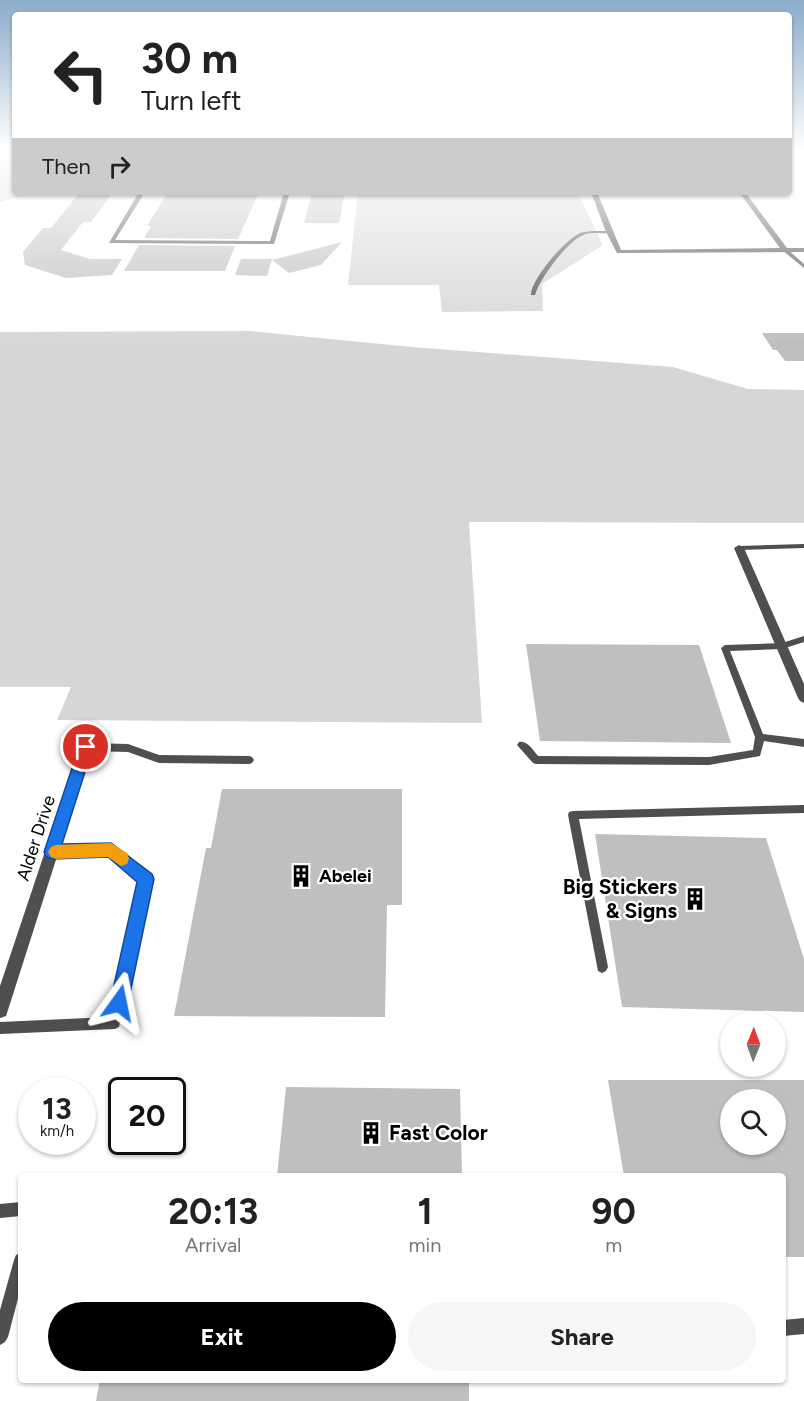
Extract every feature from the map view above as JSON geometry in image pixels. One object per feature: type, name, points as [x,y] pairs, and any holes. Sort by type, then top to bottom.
[{"type":"street","points":[[128,215],[111,242],[272,243],[280,215]]},
{"type":"street","points":[[603,215],[619,250],[804,250]]},
{"type":"street","points":[[759,215],[784,249]]},
{"type":"street","points":[[739,548],[804,698]]},
{"type":"street","name":"Alder Drive","points":[[0,1010],[86,747]]},
{"type":"lane","points":[[533,294],[535,283],[578,236],[590,232],[609,232]]},
{"type":"lane","points":[[784,249],[804,267]]},
{"type":"lane","points":[[739,548],[804,546]]},
{"type":"lane","points":[[522,745],[536,760],[710,761],[757,753],[760,737],[725,648],[782,646],[804,639]]},
{"type":"lane","points":[[760,737],[804,743]]},
{"type":"lane","points":[[86,747],[128,748],[159,759],[249,760]]},
{"type":"lane","points":[[602,968],[573,815],[804,809]]},
{"type":"lane","points":[[0,1028],[115,1023],[146,879],[111,850],[52,852]]},
{"type":"lane","points":[[0,1210],[18,1209]]},
{"type":"lane","points":[[0,1337],[18,1271]]},
{"type":"lane","points":[[786,1328],[804,1326]]},
{"type":"shaded area","points":[[355,215],[588,215],[603,245],[542,284],[543,311],[442,312],[439,285],[348,285]]},
{"type":"shaded area","points":[[250,331],[412,347],[673,367],[748,389],[804,390],[804,523],[469,522],[482,723],[57,720],[71,687],[0,687],[0,332]]},
{"type":"building","points":[[61,215],[96,215],[91,222],[83,222],[61,250],[90,259],[122,259],[112,275],[66,278],[25,265],[23,252],[43,228],[51,228]]},
{"type":"building","points":[[154,215],[249,215],[238,239],[144,238],[151,226],[147,226]]},
{"type":"building","points":[[306,215],[340,215],[339,223],[304,223]]},
{"type":"building","points":[[342,242],[321,265],[289,273],[272,260]]},
{"type":"building","points":[[139,245],[235,246],[225,271],[124,271]]},
{"type":"building","points":[[241,259],[272,259],[267,276],[235,275]]},
{"type":"building","points":[[762,333],[804,333],[804,361],[785,361],[777,350],[773,350]]},
{"type":"building","points":[[526,644],[699,645],[731,743],[540,741]]},
{"type":"building","name":"Abelei","points":[[222,789],[402,789],[402,905],[387,905],[385,1017],[174,1016],[206,848],[211,848]]},
{"type":"building","name":"Big Stickers & Signs","points":[[595,834],[766,838],[804,959],[804,1012],[622,1007]]},
{"type":"building","points":[[608,1080],[804,1080],[804,1257],[786,1257],[786,1173],[624,1173]]},
{"type":"building","name":"Fast Color","points":[[286,1087],[460,1089],[462,1173],[277,1173]]},
{"type":"building","points":[[99,1383],[469,1383],[469,1401],[96,1401]]},
{"type":"slow traffic","points":[[56,852],[111,850],[121,859]]},
{"type":"place","name":"Abelei","points":[[301,876]]},
{"type":"place","name":"Big Stickers & Signs","points":[[695,899]]},
{"type":"place","name":"Fast Color","points":[[371,1133]]},
{"type":"route","points":[[86,747],[52,852],[111,850],[146,879],[119,1003]]}]
